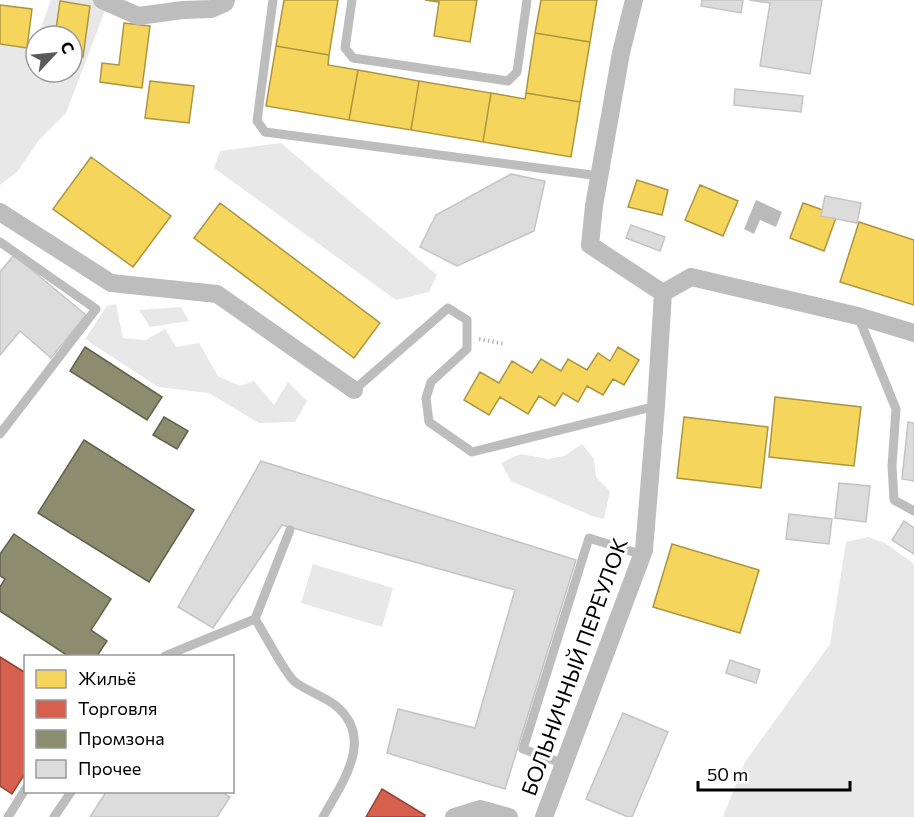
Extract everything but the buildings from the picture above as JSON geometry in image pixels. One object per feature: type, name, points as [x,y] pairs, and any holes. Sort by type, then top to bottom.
[{"type":"street","points":[[102,0],[138,16],[211,9],[225,3],[226,0]]},
{"type":"street","points":[[634,0],[621,53],[590,245],[663,293],[691,277],[858,316],[914,333]]},
{"type":"street","points":[[1,214],[111,284],[217,294],[354,390]]},
{"type":"street","name":"БОЛЬНИЧНЫЙ ПЕРЕУЛОК","points":[[544,817],[643,555],[663,293]]},
{"type":"street","name":"БОЛЬНИЧНЫЙ ПЕРЕУЛОК","points":[[454,817],[480,809],[509,817]]},
{"type":"lane","points":[[273,0],[257,121],[265,132],[600,176]]},
{"type":"lane","points":[[352,0],[345,48],[353,58],[508,81],[517,72],[527,0]]},
{"type":"lane","points":[[0,242],[96,309],[0,434]]},
{"type":"lane","points":[[354,390],[448,308],[467,320],[467,349],[431,382],[426,398],[429,422],[472,452],[656,406]]},
{"type":"lane","points":[[858,316],[896,409],[892,466],[894,500],[914,511]]},
{"type":"lane","points":[[170,655],[255,619],[290,530]]},
{"type":"lane","points":[[564,764],[523,749],[589,538],[643,555]]},
{"type":"lane","points":[[255,619],[294,681],[336,705],[350,722],[355,742],[351,765],[323,817]]},
{"type":"lane","points":[[8,817],[24,791]]},
{"type":"lane","points":[[54,817],[70,793]]},
{"type":"path","points":[[467,336],[505,344]]},
{"type":"shaded area","points":[[51,0],[109,0],[84,66],[84,24],[42,24]]},
{"type":"shaded area","points":[[0,42],[24,43],[24,84],[77,84],[66,113],[39,140],[17,172],[0,185]]},
{"type":"shaded area","points":[[281,143],[437,275],[429,292],[396,300],[214,168],[220,151]]},
{"type":"shaded area","points":[[756,200],[782,212],[776,227],[760,220],[754,234],[744,229]]},
{"type":"shaded area","points":[[116,304],[123,338],[146,340],[165,329],[176,347],[199,343],[218,376],[240,386],[254,381],[274,405],[288,382],[307,401],[295,422],[259,423],[209,393],[158,387],[85,339],[107,306]]},
{"type":"shaded area","points":[[181,307],[189,321],[150,327],[139,310]]},
{"type":"shaded area","points":[[582,444],[594,459],[596,477],[610,491],[604,519],[511,481],[501,463],[520,454],[548,459],[564,456]]},
{"type":"shaded area","points":[[868,537],[885,543],[914,564],[914,817],[723,817],[745,762],[830,644],[846,542]]},
{"type":"shaded area","points":[[313,564],[393,588],[382,627],[301,603]]}]
